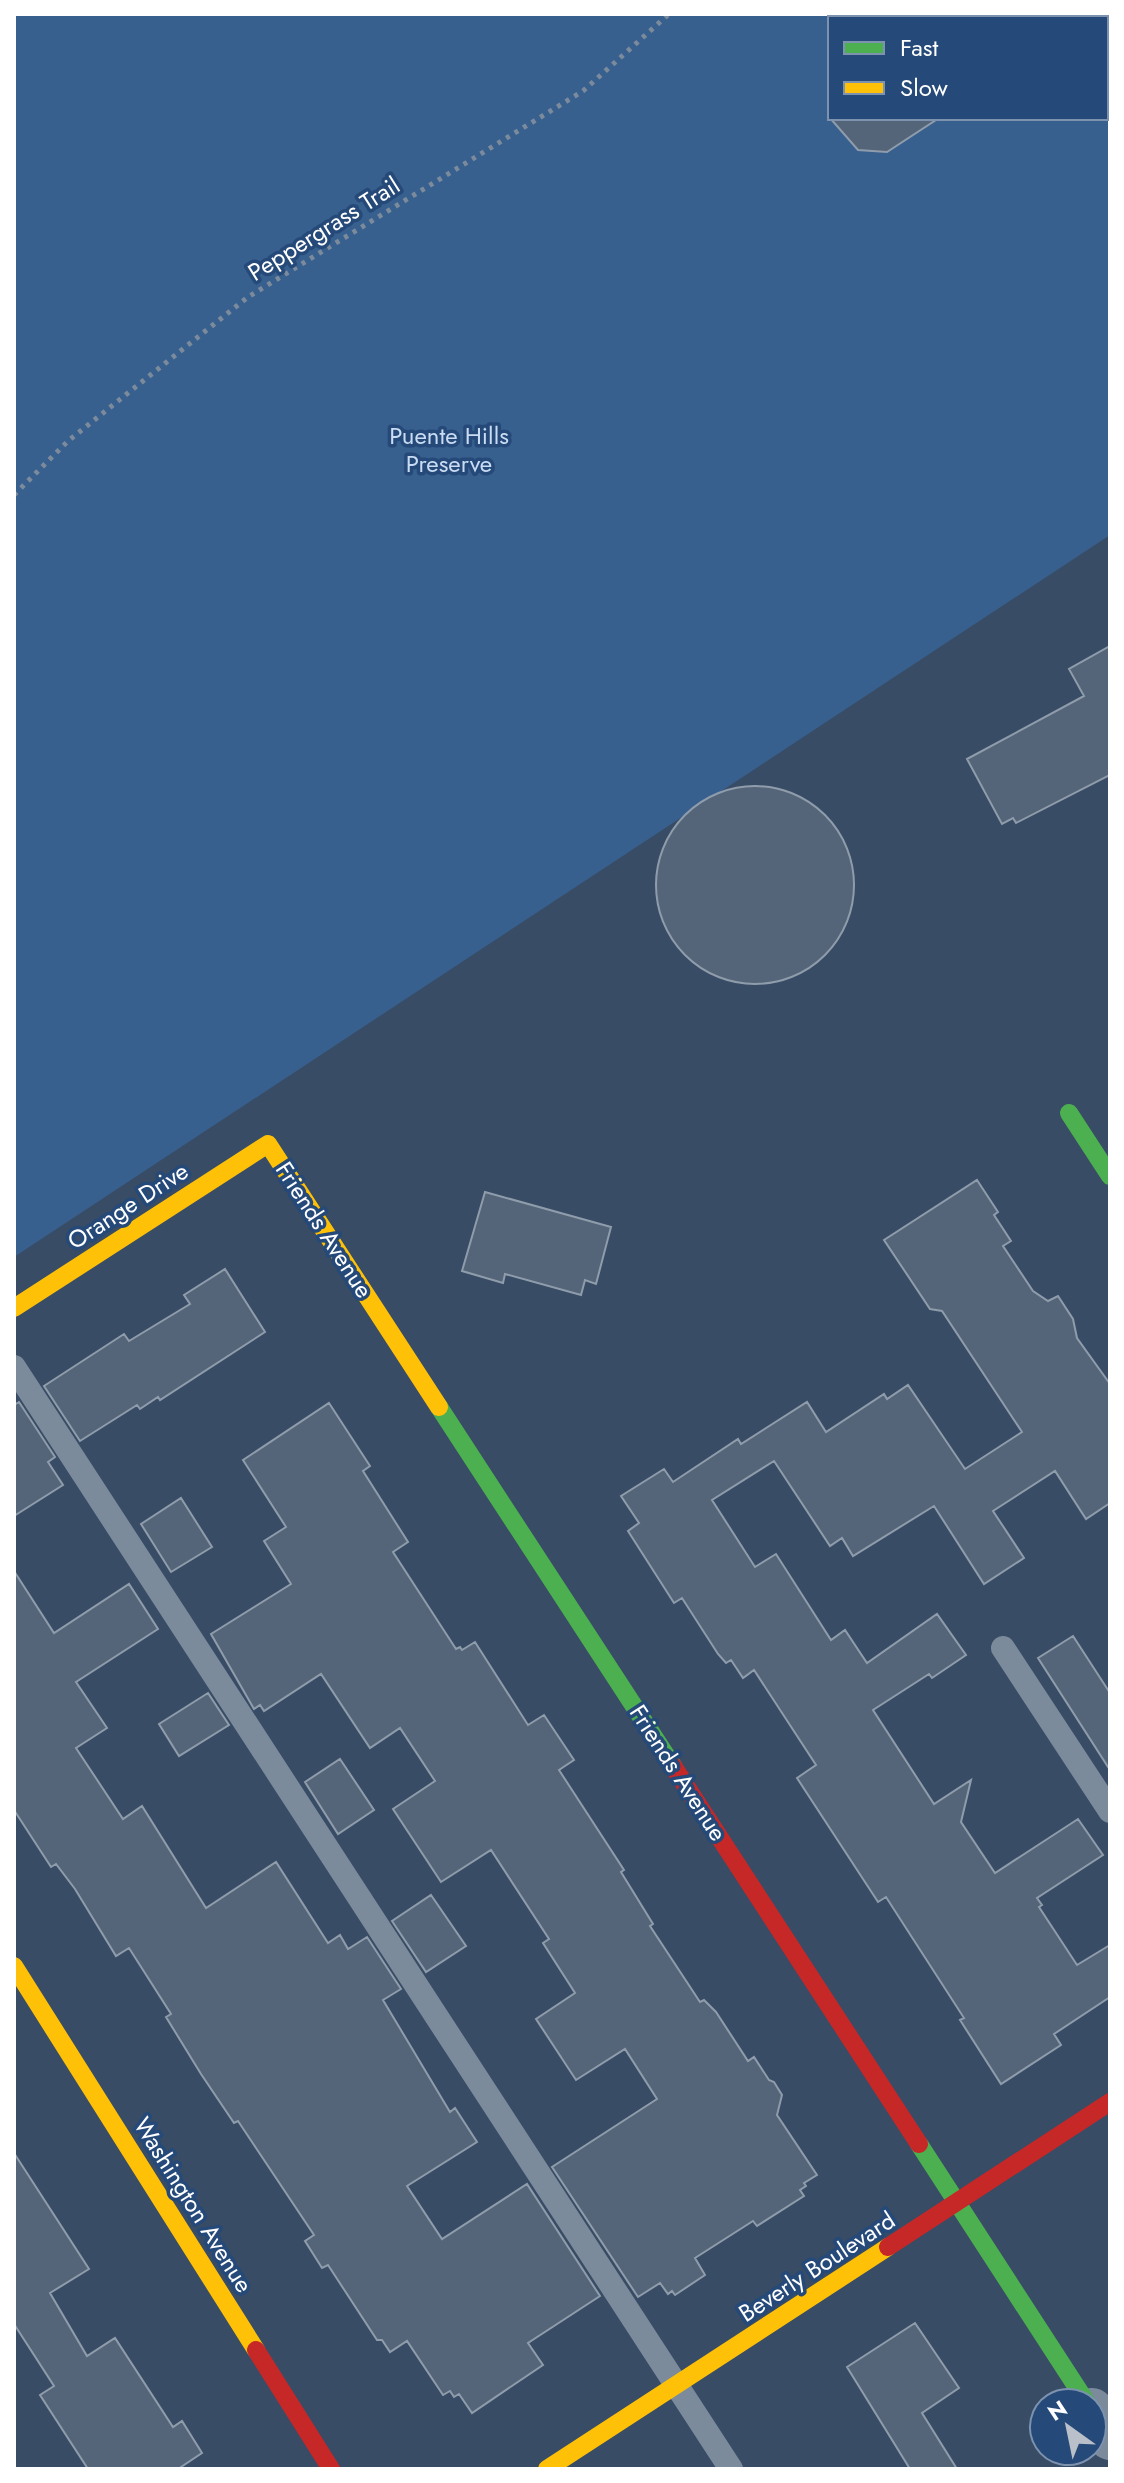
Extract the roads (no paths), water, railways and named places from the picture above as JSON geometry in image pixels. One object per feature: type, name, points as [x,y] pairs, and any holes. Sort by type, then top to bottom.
[{"type":"street","points":[[1069,1113],[1110,1176]]},
{"type":"street","name":"Orange Drive","points":[[14,1308],[268,1144]]},
{"type":"street","name":"Friends Avenue","points":[[268,1144],[1077,2387]]},
{"type":"street","name":"Washington Avenue","points":[[14,1966],[331,2469]]},
{"type":"street","name":"Beverly Boulevard","points":[[547,2469],[959,2204],[1110,2102]]},
{"type":"lane","points":[[14,1367],[731,2469]]},
{"type":"lane","points":[[1003,1648],[1110,1811]]},
{"type":"park label","name":"Puente Hills Preserve","points":[[449,450]]}]
